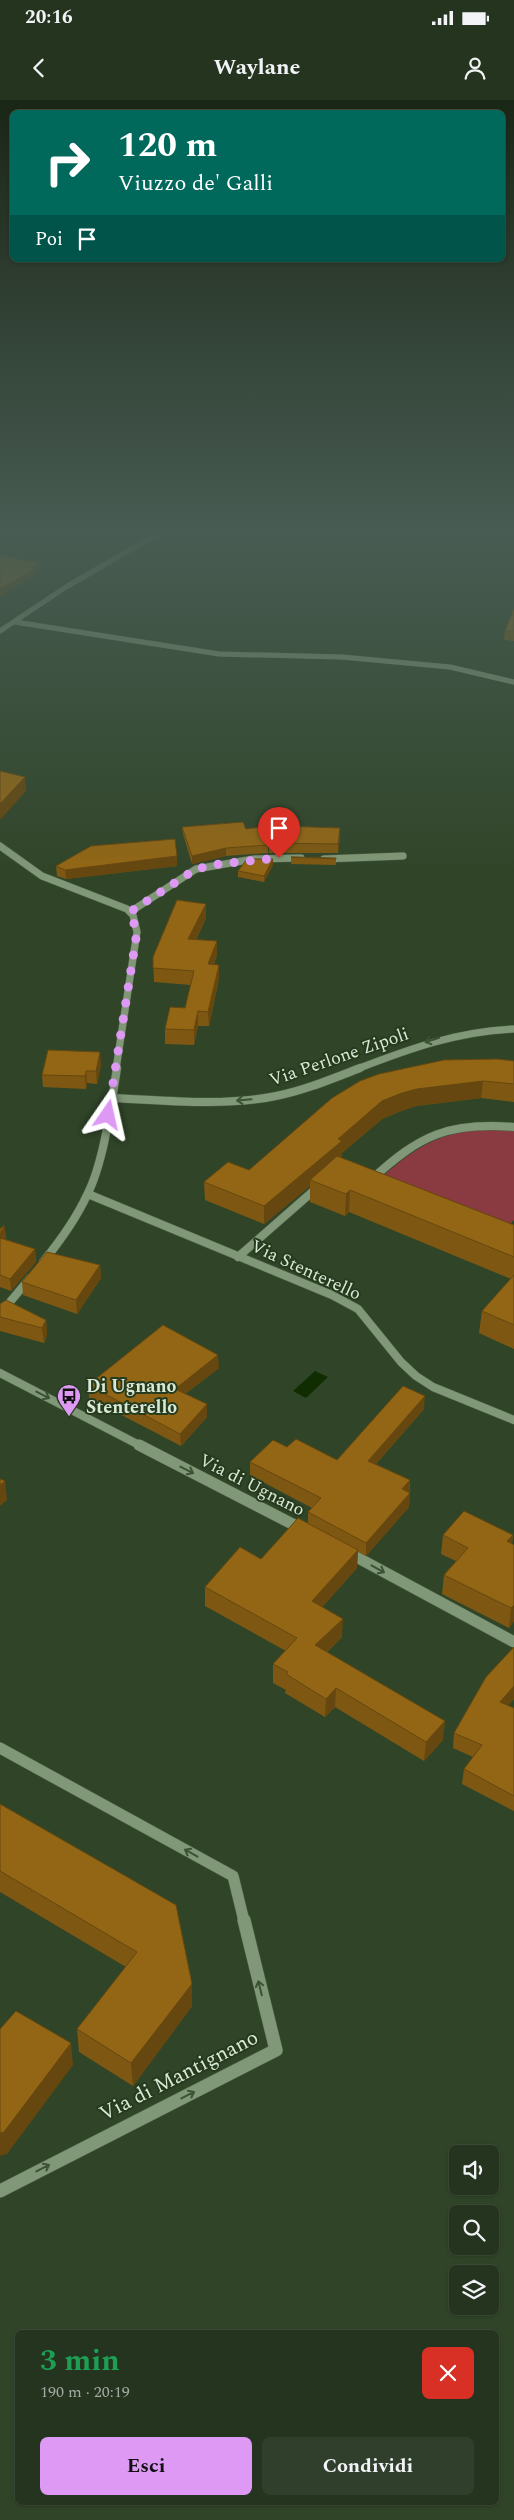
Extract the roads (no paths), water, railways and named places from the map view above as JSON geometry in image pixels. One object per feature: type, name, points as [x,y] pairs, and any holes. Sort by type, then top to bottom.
[{"type":"street","points":[[168,646],[219,654],[342,657],[450,667],[514,682]]},
{"type":"street","points":[[0,846],[42,876],[123,906],[130,912],[137,932],[112,1098],[97,1167],[88,1194],[60,1241],[0,1314]]},
{"type":"street","points":[[315,858],[361,859],[403,856]]},
{"type":"street","points":[[130,912],[196,869],[254,859],[306,858]]},
{"type":"street","name":"Via Perlone Zipoli","points":[[112,1098],[202,1102],[260,1099],[300,1090],[449,1035],[483,1029],[514,1029]]},
{"type":"street","points":[[382,1183],[368,1178],[421,1139],[448,1129],[486,1124],[514,1127]]},
{"type":"street","points":[[238,1257],[326,1179]]},
{"type":"street","name":"Via Stenterello","points":[[88,1194],[332,1295],[358,1309],[401,1362],[416,1376],[434,1387],[510,1419]]},
{"type":"street","name":"Via di Ugnano","points":[[0,1373],[312,1534]]},
{"type":"street","points":[[510,1419],[514,1408]]},
{"type":"street","points":[[338,1548],[514,1642]]},
{"type":"street","name":"Via di Mantignano","points":[[0,1748],[232,1876],[276,2050],[0,2190]]},
{"type":"place","name":"Di Ugnano Stenterello","points":[[69,1417]]}]
